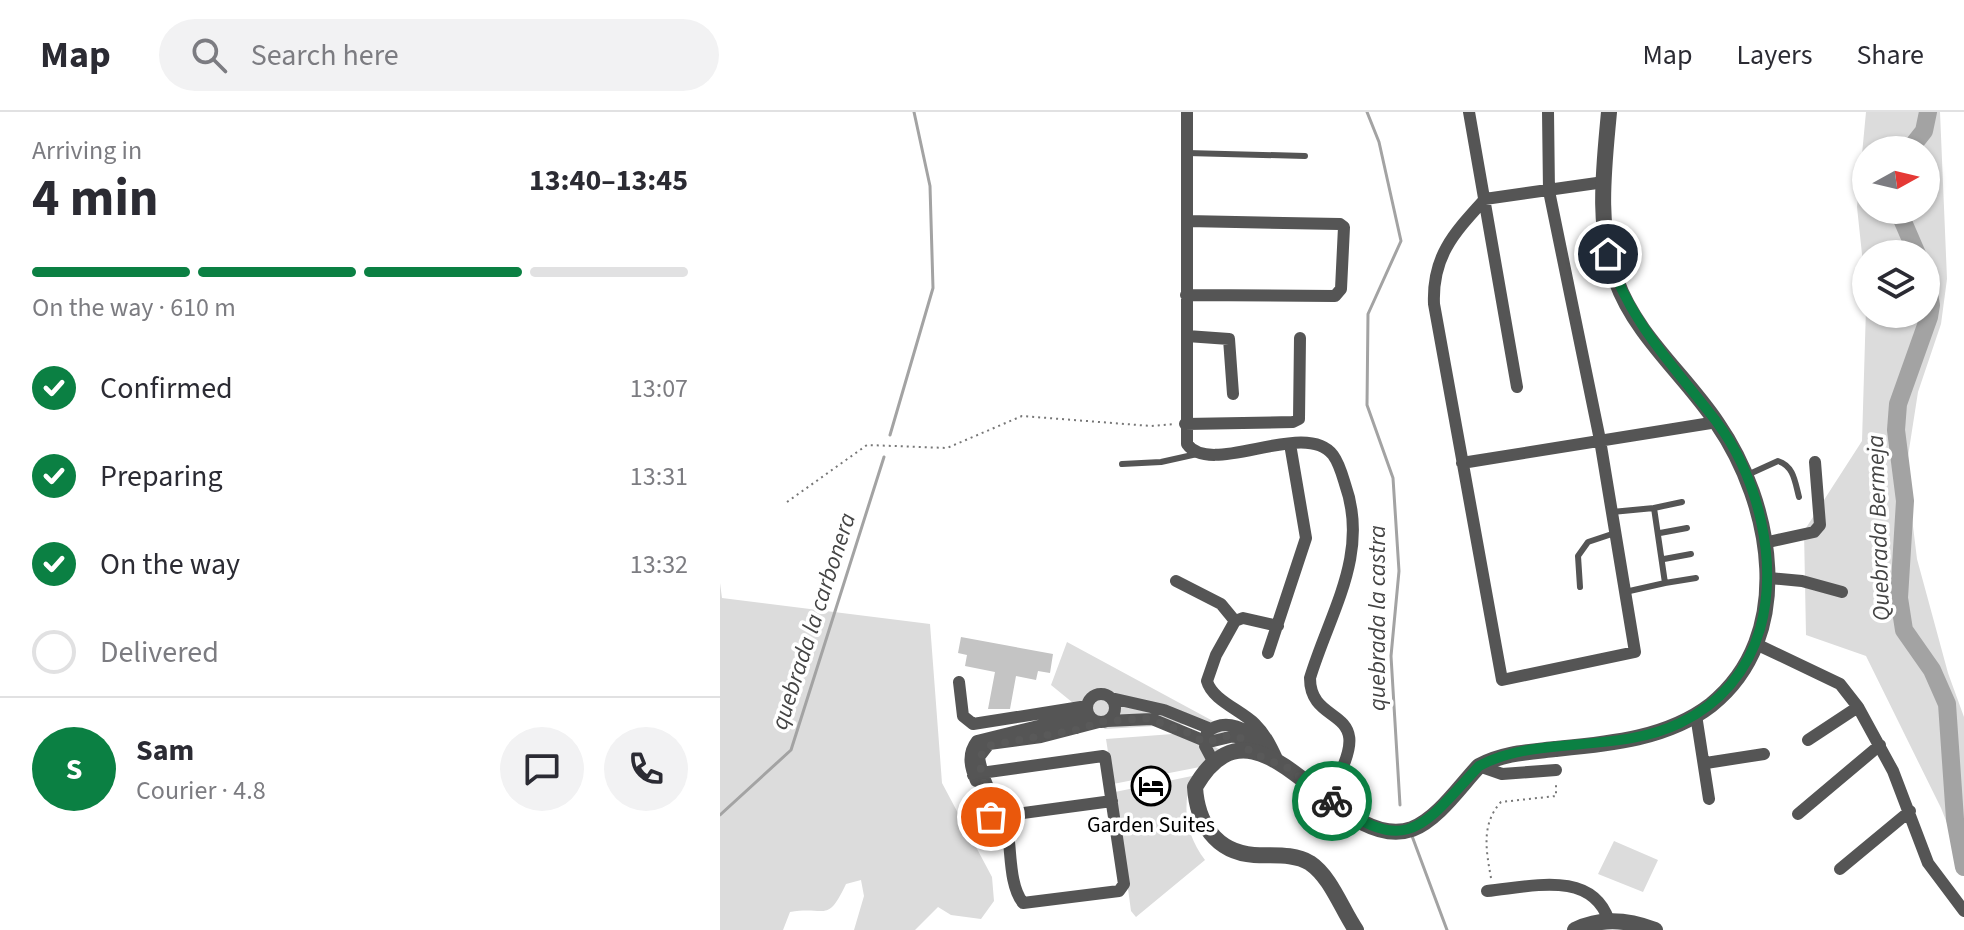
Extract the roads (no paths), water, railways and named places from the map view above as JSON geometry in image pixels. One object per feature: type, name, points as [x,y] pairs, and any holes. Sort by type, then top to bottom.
[{"type":"street","points":[[1187,112],[1187,444],[1198,453],[1218,454],[1290,444],[1319,446],[1332,453],[1354,516],[1351,563],[1310,678],[1314,696],[1344,724],[1349,734],[1351,748],[1327,797]]},
{"type":"street","points":[[1469,112],[1517,387]]},
{"type":"street","points":[[1548,112],[1549,191],[1600,440],[1635,652],[1502,680],[1434,304],[1433,277],[1443,251],[1485,199],[1549,191],[1604,182]]},
{"type":"street","points":[[959,682],[963,716],[973,724],[1095,716],[1152,719],[1207,738],[1234,736],[1327,797],[1356,820],[1391,832],[1410,830],[1427,820],[1479,766],[1517,753],[1642,737],[1696,715],[1733,682],[1756,644],[1768,600],[1769,578],[1764,543],[1745,476],[1717,422],[1647,334],[1616,283],[1603,233],[1609,112]]},
{"type":"street","points":[[1186,295],[1330,298],[1341,289],[1344,227],[1340,224],[1187,221]]},
{"type":"street","points":[[1187,336],[1229,339],[1233,394]]},
{"type":"street","points":[[1185,424],[1293,422],[1299,419],[1300,338]]},
{"type":"street","points":[[1462,463],[1717,422]]},
{"type":"street","points":[[1268,653],[1306,538],[1290,444]]},
{"type":"street","points":[[1764,543],[1814,532],[1820,525],[1815,462]]},
{"type":"street","points":[[1769,578],[1802,581],[1842,592]]},
{"type":"street","points":[[1176,581],[1221,604],[1235,621]]},
{"type":"street","points":[[1264,757],[1269,739],[1208,685],[1207,676],[1235,621],[1243,618],[1278,626]]},
{"type":"street","points":[[1756,644],[1840,684],[1858,707],[1880,745],[1910,811],[1928,863],[1964,911]]},
{"type":"street","points":[[1095,716],[1099,694],[1164,710],[1207,738],[1213,761]]},
{"type":"street","points":[[977,774],[1103,756],[1106,759],[1124,884],[1119,891],[1023,903],[1016,891],[1008,848],[1002,843],[995,817],[977,774],[970,749],[977,741],[1040,732],[1115,711],[1111,698]]},
{"type":"street","points":[[1808,740],[1858,707]]},
{"type":"street","points":[[1696,715],[1706,763],[1709,799]]},
{"type":"street","points":[[1798,814],[1880,745]]},
{"type":"street","points":[[1264,757],[1225,753],[1213,761],[1195,787],[1200,821],[1208,832],[1240,852],[1295,857],[1310,863],[1323,876],[1356,930]]},
{"type":"street","points":[[1706,763],[1764,754]]},
{"type":"street","points":[[1479,766],[1502,774],[1556,770]]},
{"type":"street","points":[[995,817],[1112,801]]},
{"type":"street","points":[[1840,869],[1910,811]]},
{"type":"street","points":[[1490,891],[1580,887],[1600,900],[1609,921]]},
{"type":"street","points":[[1575,930],[1609,921],[1637,923],[1655,930]]},
{"type":"lane","points":[[1187,153],[1305,156]]},
{"type":"lane","points":[[1122,464],[1161,462],[1198,453]]},
{"type":"lane","points":[[1745,476],[1778,461],[1785,463],[1792,472],[1799,497]]},
{"type":"lane","points":[[1612,512],[1682,502]]},
{"type":"lane","points":[[1654,508],[1664,559],[1665,583]]},
{"type":"lane","points":[[1660,533],[1687,528]]},
{"type":"lane","points":[[1580,587],[1578,556],[1588,542],[1615,533]]},
{"type":"lane","points":[[1664,559],[1691,554]]},
{"type":"lane","points":[[1625,592],[1696,578]]},
{"type":"waterway","name":"quebrada la carbonera","points":[[890,435],[933,288],[930,186],[914,112]]},
{"type":"waterway","name":"quebrada la castra","points":[[1367,112],[1379,142],[1401,241],[1368,314],[1367,405],[1393,478],[1399,571],[1391,656],[1400,805]]},
{"type":"waterway","name":"Quebrada Bermeja","points":[[1920,136],[1928,112]]},
{"type":"waterway","name":"Quebrada Bermeja","points":[[1904,224],[1911,240]]},
{"type":"waterway","name":"Quebrada Bermeja","points":[[1925,328],[1898,404],[1896,430],[1905,501],[1899,598],[1904,630],[1932,670],[1947,704],[1955,819],[1964,867]]},
{"type":"waterway","name":"quebrada la carbonera","points":[[720,815],[791,750],[884,457]]},
{"type":"waterway","name":"quebrada la castra","points":[[1412,836],[1447,930]]},
{"type":"place","name":"Garden Suites","points":[[1151,786]]}]
